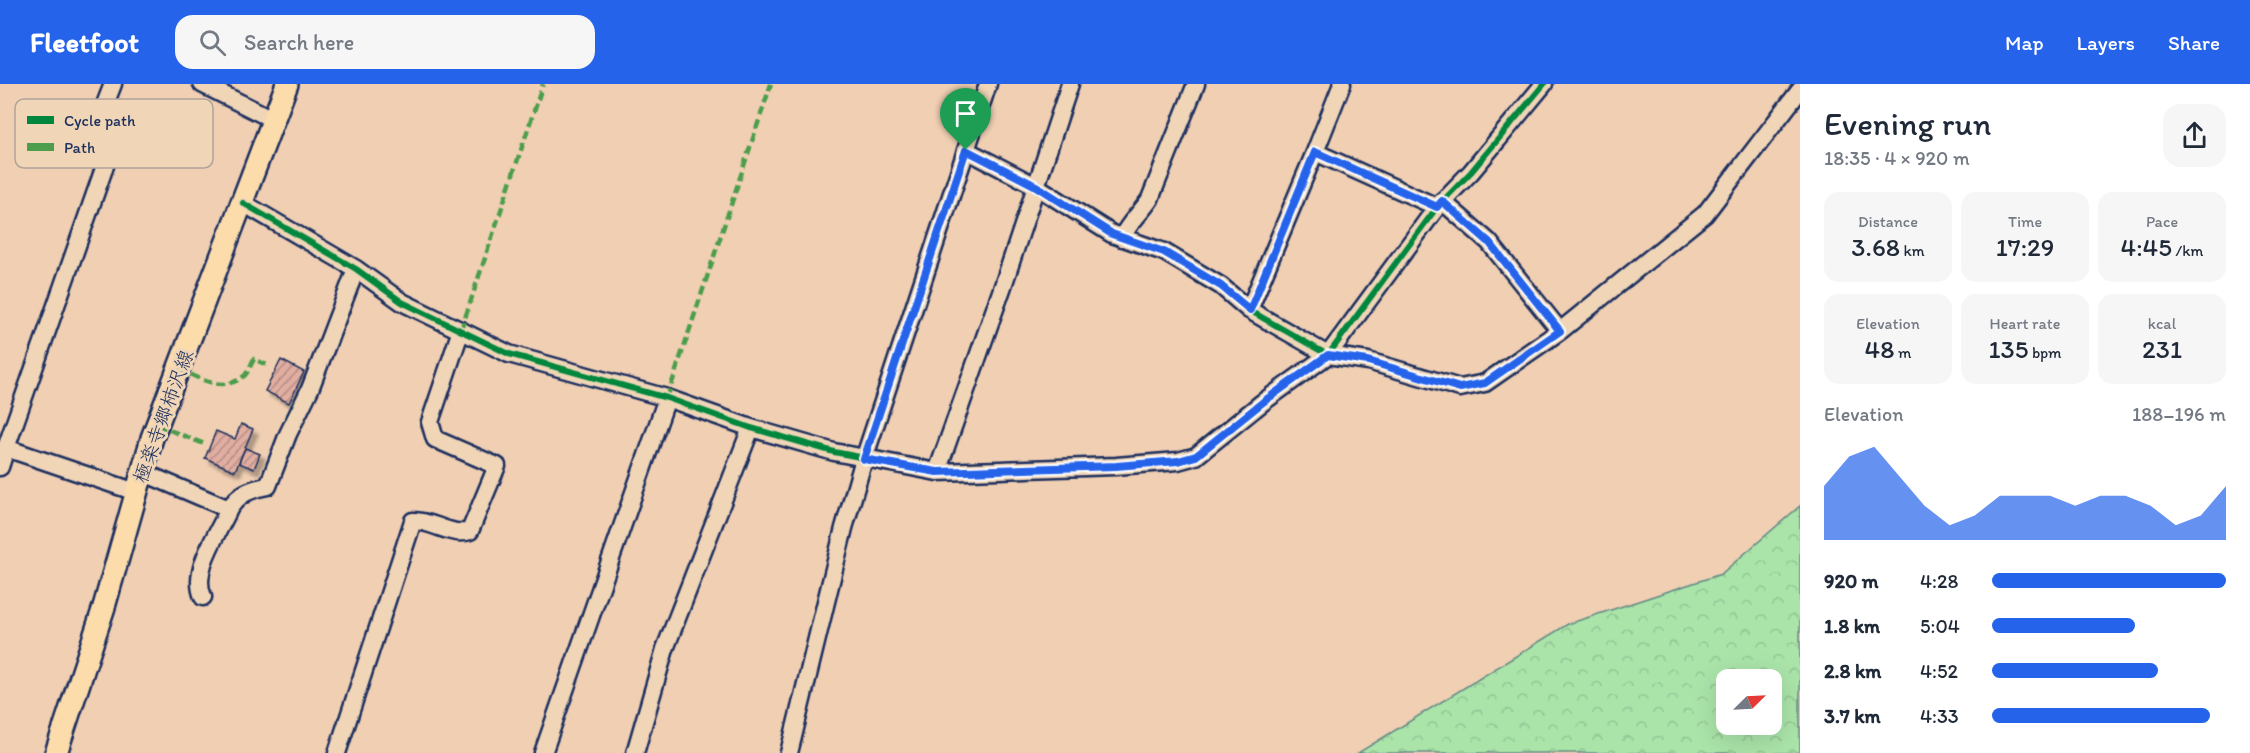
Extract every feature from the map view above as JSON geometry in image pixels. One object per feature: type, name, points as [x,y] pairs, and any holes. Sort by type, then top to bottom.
[{"type":"main road","name":"極楽寺郷柿沢線","points":[[56,753],[104,607],[154,432],[287,84]]},
{"type":"street","points":[[106,99],[112,84]]},
{"type":"street","points":[[202,84],[274,120]]},
{"type":"street","points":[[789,753],[844,528],[864,459],[988,84]]},
{"type":"street","points":[[937,472],[958,417],[1070,84]]},
{"type":"street","points":[[1122,238],[1126,228],[1140,215],[1150,199],[1196,84]]},
{"type":"street","points":[[1250,310],[1342,84]]},
{"type":"street","points":[[243,203],[356,269],[402,302],[509,354],[667,398],[751,428],[864,459],[937,472],[1116,466],[1178,461],[1196,456],[1263,402],[1328,355],[1440,204],[1471,172],[1544,84]]},
{"type":"street","points":[[966,150],[1036,186],[1112,234],[1164,252],[1221,286],[1250,310],[1328,355],[1368,361],[1460,388],[1485,383],[1560,331],[1705,214],[1800,90]]},
{"type":"street","points":[[1315,152],[1440,204],[1489,242],[1560,331]]},
{"type":"street","points":[[0,467],[104,168]]},
{"type":"street","points":[[204,597],[200,589],[200,574],[229,509],[234,501],[249,489],[268,486],[288,434],[310,389],[356,269]]},
{"type":"street","points":[[337,753],[413,521],[422,521],[462,534],[470,531],[497,466],[461,453],[435,439],[430,422],[461,330]]},
{"type":"street","points":[[543,753],[667,398]]},
{"type":"street","points":[[635,753],[665,649],[751,428]]},
{"type":"street","points":[[6,448],[136,492]]},
{"type":"street","points":[[142,472],[229,509]]},
{"type":"green space","points":[[1800,506],[1800,753],[1358,753],[1568,624],[1721,574]]},
{"type":"building","points":[[281,360],[304,372],[289,403],[265,391]]},
{"type":"building","points":[[241,424],[253,429],[235,471],[205,458],[216,431],[235,439]]},
{"type":"building","points":[[245,448],[260,454],[254,469],[239,463]]},
{"type":"marked path","points":[[461,330],[543,84]]},
{"type":"marked path","points":[[667,398],[771,84]]},
{"type":"marked path","points":[[179,368],[203,380],[219,384],[236,381],[244,376],[254,359],[269,366]]},
{"type":"marked path","points":[[157,425],[207,445]]},
{"type":"cycle path","points":[[243,203],[356,269],[402,302],[509,354],[667,398],[751,428],[834,452],[937,472],[1116,466],[1178,461],[1196,456],[1263,402],[1328,355],[1437,207],[1471,172],[1544,84]]},
{"type":"cycle path","points":[[966,150],[1036,186],[1112,234],[1164,252],[1221,286],[1249,310],[1328,355],[1368,361],[1460,388],[1485,383],[1560,331],[1489,242],[1442,201]]},
{"type":"route","points":[[966,150],[1036,186],[1112,234],[1164,252],[1221,286],[1250,310],[1315,152],[1437,207],[1442,201],[1489,242],[1560,331],[1485,383],[1460,388],[1436,383],[1368,361],[1328,355],[1263,402],[1196,456],[1178,461],[1013,471],[937,472],[864,459],[966,150]]}]
